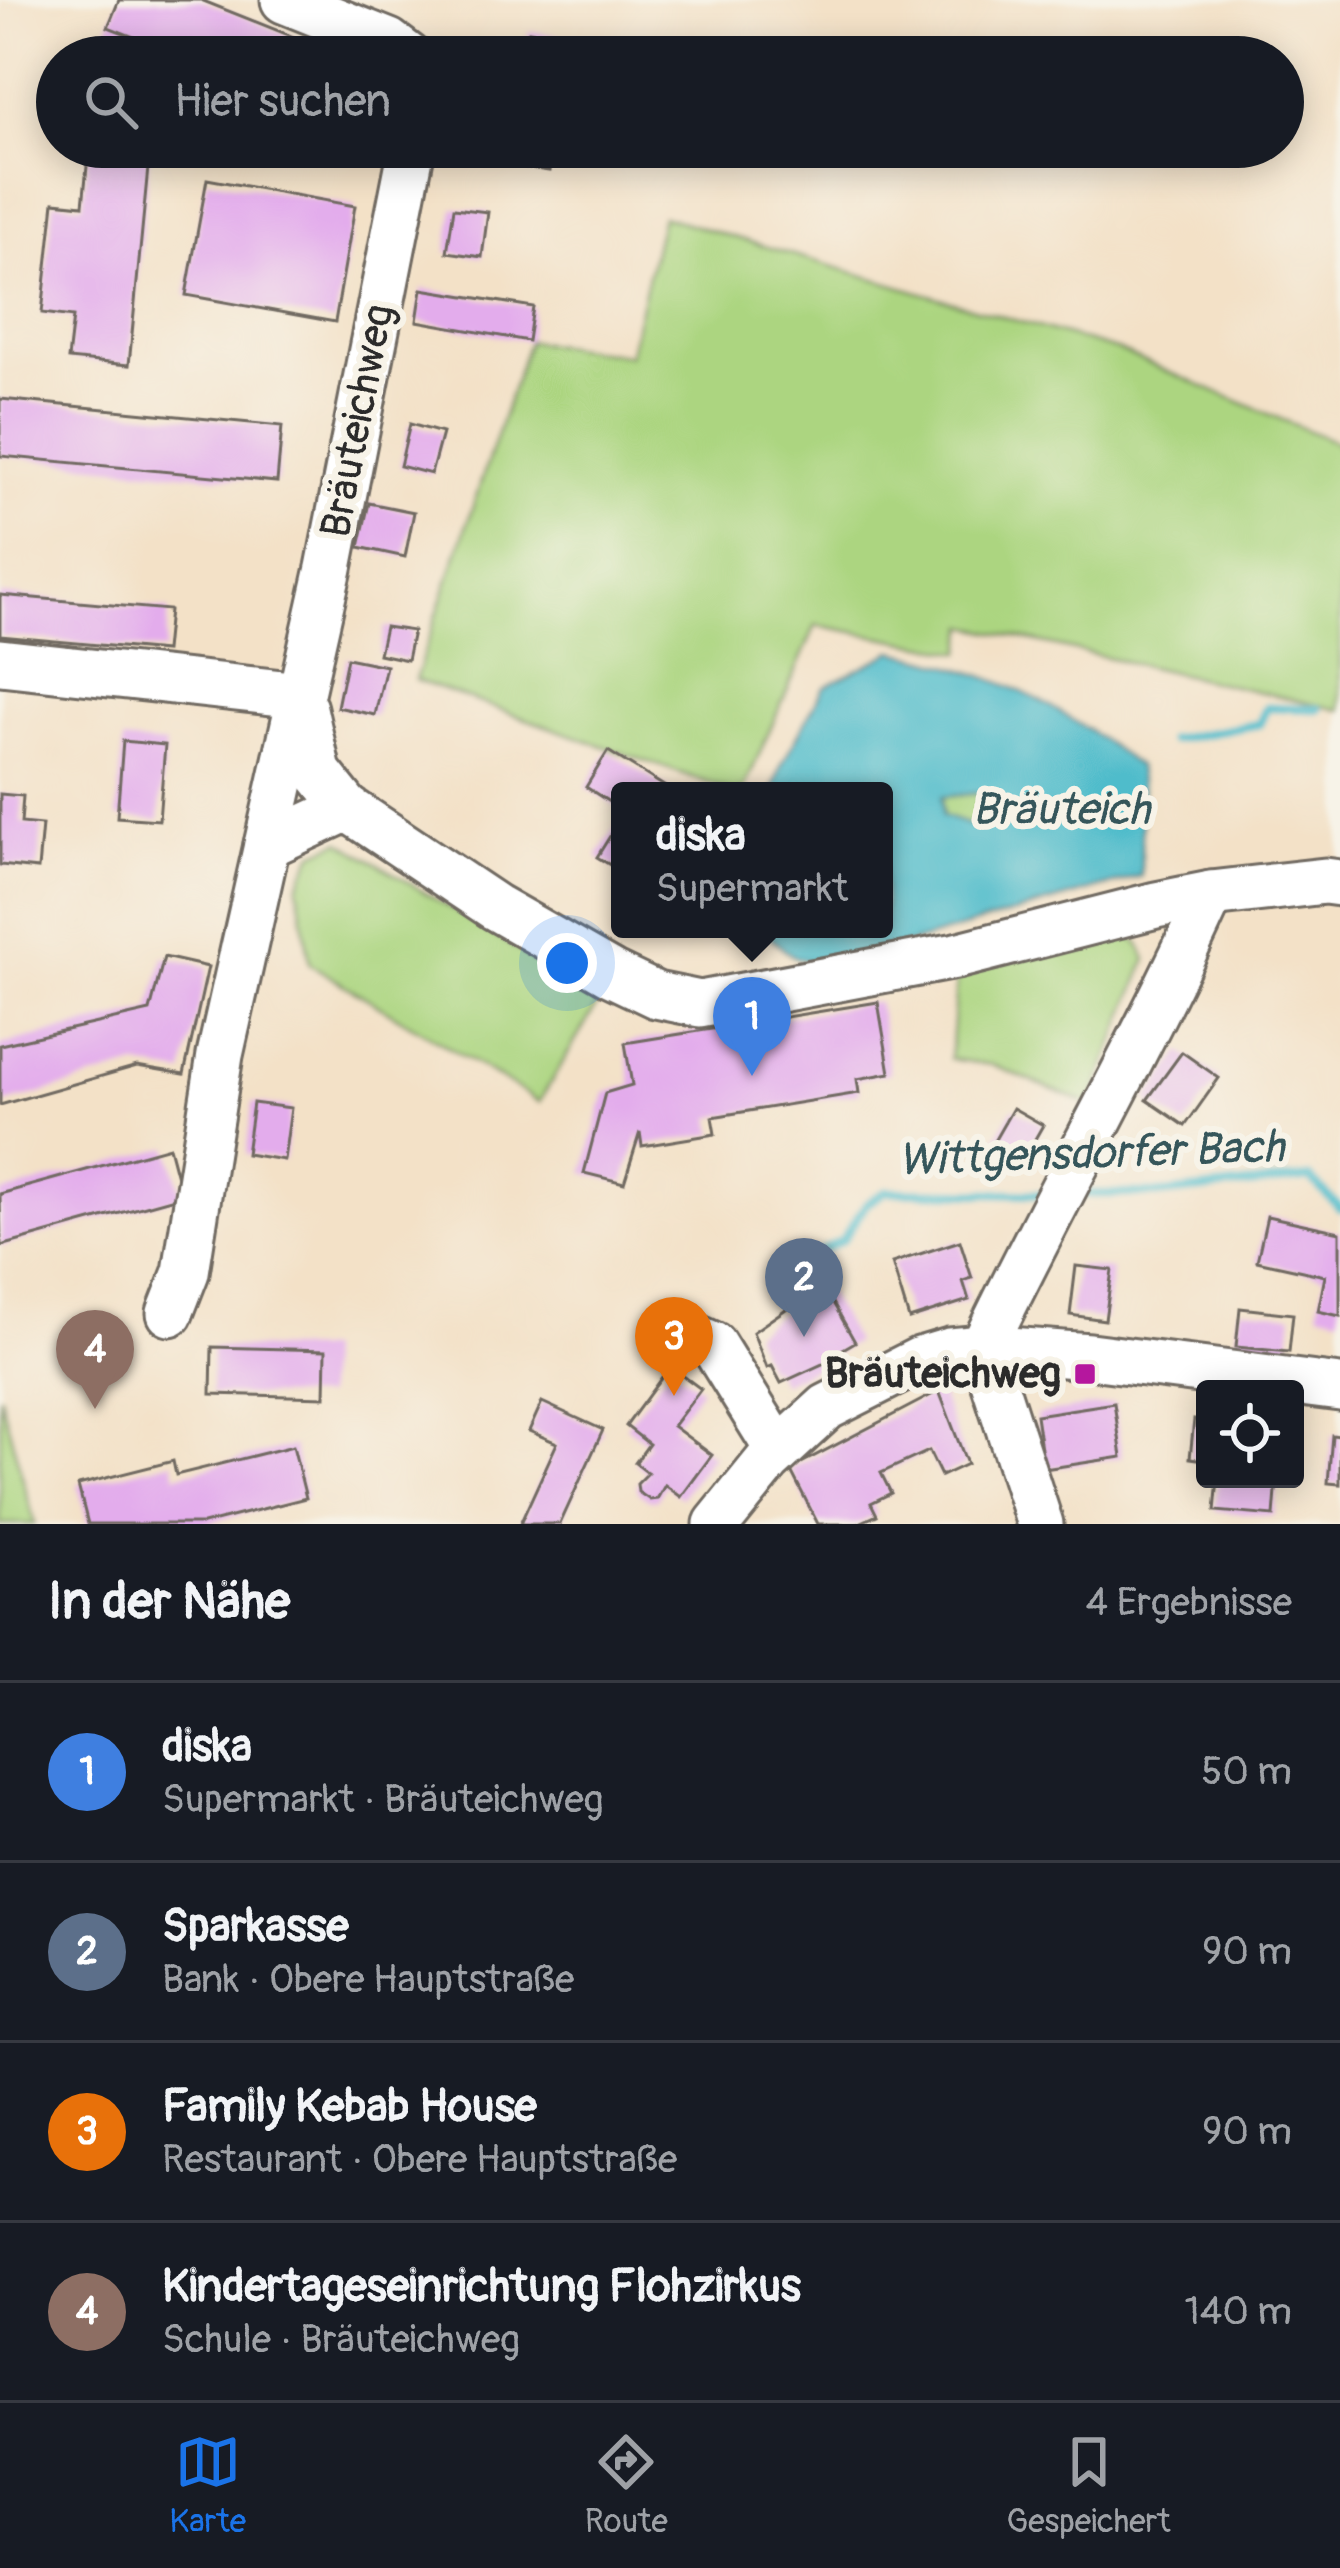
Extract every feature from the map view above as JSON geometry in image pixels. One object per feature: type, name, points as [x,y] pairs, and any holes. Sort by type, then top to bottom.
[{"type":"street","points":[[284,0],[374,36]]},
{"type":"street","name":"Bräuteichweg","points":[[170,1312],[186,1272],[220,1054],[334,545],[408,168]]},
{"type":"street","points":[[0,662],[300,695]]},
{"type":"street","name":"Bräuteichweg","points":[[300,695],[318,772],[347,808],[495,907],[612,974],[656,995],[700,1004],[956,956],[1210,894],[1340,883]]},
{"type":"street","points":[[267,844],[347,808]]},
{"type":"street","points":[[1040,1524],[983,1348],[1162,999],[1210,894]]},
{"type":"street","points":[[673,1327],[712,1345],[778,1450]]},
{"type":"street","points":[[717,1524],[778,1450],[827,1407],[920,1360],[983,1348],[1090,1356],[1340,1388]]},
{"type":"green space","points":[[662,216],[1119,351],[1340,444],[1340,710],[967,626],[962,652],[816,625],[747,782],[705,782],[415,680],[528,341],[629,355]]},
{"type":"green space","points":[[981,793],[973,827],[942,816],[942,797]]},
{"type":"green space","points":[[341,841],[600,1000],[539,1102],[310,964],[298,886],[314,853]]},
{"type":"green space","points":[[1115,928],[1139,943],[1147,959],[1090,1105],[992,1065],[950,1059],[958,959]]},
{"type":"green space","points":[[0,1395],[35,1524],[0,1524]]},
{"type":"water","name":"Bräuteich","points":[[893,651],[964,670],[1051,707],[1138,767],[1141,876],[836,965],[803,960],[772,938],[893,938],[893,782],[776,782],[824,687]],"holes":[[[980,793],[973,826],[943,816],[942,797]]]},
{"type":"building","points":[[119,0],[201,0],[291,36],[131,36],[108,27]]},
{"type":"building","points":[[87,168],[148,168],[129,365],[68,359],[73,317],[42,313],[54,202],[83,205]]},
{"type":"building","points":[[207,179],[355,206],[335,322],[186,295]]},
{"type":"building","points":[[454,208],[488,212],[482,257],[447,252]]},
{"type":"building","points":[[422,289],[533,307],[528,341],[417,321]]},
{"type":"building","points":[[0,399],[282,426],[277,482],[0,456]]},
{"type":"building","points":[[410,424],[442,433],[431,474],[400,466]]},
{"type":"building","points":[[369,503],[414,512],[405,557],[359,547]]},
{"type":"building","points":[[0,595],[169,610],[165,651],[0,636]]},
{"type":"building","points":[[385,627],[413,631],[407,660],[379,654]]},
{"type":"building","points":[[347,658],[386,666],[375,715],[337,707]]},
{"type":"building","points":[[123,741],[165,745],[159,820],[117,817]]},
{"type":"building","points":[[608,751],[658,782],[611,782],[611,803],[586,787]]},
{"type":"building","points":[[0,794],[23,796],[21,823],[42,825],[38,869],[0,865]]},
{"type":"building","points":[[611,834],[611,866],[597,857]]},
{"type":"building","points":[[164,957],[208,967],[184,1074],[137,1066],[0,1105],[0,1045],[150,1011]]},
{"type":"building","points":[[878,1002],[890,1073],[857,1079],[859,1093],[712,1117],[715,1134],[642,1146],[640,1132],[624,1183],[584,1173],[605,1093],[632,1085],[625,1043]]},
{"type":"building","points":[[1182,1052],[1219,1078],[1185,1126],[1147,1100]]},
{"type":"building","points":[[253,1103],[291,1108],[284,1160],[246,1154]]},
{"type":"building","points":[[1013,1108],[1043,1125],[1023,1160],[993,1143]]},
{"type":"building","points":[[169,1147],[182,1196],[1,1246],[0,1194]]},
{"type":"building","points":[[1267,1216],[1340,1232],[1340,1316],[1318,1311],[1325,1276],[1257,1261]]},
{"type":"building","points":[[960,1241],[972,1278],[963,1281],[969,1300],[909,1319],[892,1263]]},
{"type":"building","points":[[1076,1266],[1112,1270],[1105,1320],[1070,1315]]},
{"type":"building","points":[[827,1292],[855,1342],[833,1359],[781,1383],[772,1366],[767,1368],[753,1332],[799,1300],[802,1305]]},
{"type":"building","points":[[1240,1308],[1293,1314],[1289,1352],[1236,1347]]},
{"type":"building","points":[[212,1347],[326,1350],[325,1397],[211,1394]]},
{"type":"building","points":[[670,1366],[701,1389],[673,1426],[712,1455],[681,1497],[665,1485],[657,1499],[650,1500],[638,1492],[637,1484],[648,1473],[635,1463],[649,1444],[626,1426]]},
{"type":"building","points":[[939,1391],[967,1464],[941,1476],[929,1451],[881,1473],[891,1493],[871,1503],[877,1515],[857,1524],[818,1524],[790,1469]]},
{"type":"building","points":[[542,1402],[603,1430],[560,1524],[520,1524],[557,1443],[529,1431]]},
{"type":"building","points":[[1114,1403],[1122,1457],[1044,1469],[1036,1415]]},
{"type":"building","points":[[1194,1420],[1196,1420],[1196,1459],[1190,1458]]},
{"type":"building","points":[[1332,1435],[1340,1436],[1340,1484],[1328,1483]]},
{"type":"building","points":[[293,1446],[306,1498],[203,1524],[88,1524],[78,1485],[173,1461],[176,1475]]},
{"type":"building","points":[[1217,1488],[1276,1488],[1274,1516],[1215,1511]]},
{"type":"waterway","points":[[1170,740],[1259,724],[1267,707],[1319,709]]},
{"type":"waterway","name":"Wittgensdorfer Bach","points":[[1077,1194],[1165,1194],[1310,1178],[1340,1208]]},
{"type":"waterway","name":"Wittgensdorfer Bach","points":[[790,1267],[842,1240],[866,1204],[886,1191],[1048,1194]]},
{"type":"place","name":"diska","points":[[752,1076]]},
{"type":"place","name":"Sparkasse","points":[[804,1337]]},
{"type":"place","name":"Bräuteichweg","points":[[1085,1374]]},
{"type":"place","name":"Family Kebab House","points":[[674,1396]]},
{"type":"place","name":"Kindertageseinrichtung Flohzirkus","points":[[95,1409]]}]
